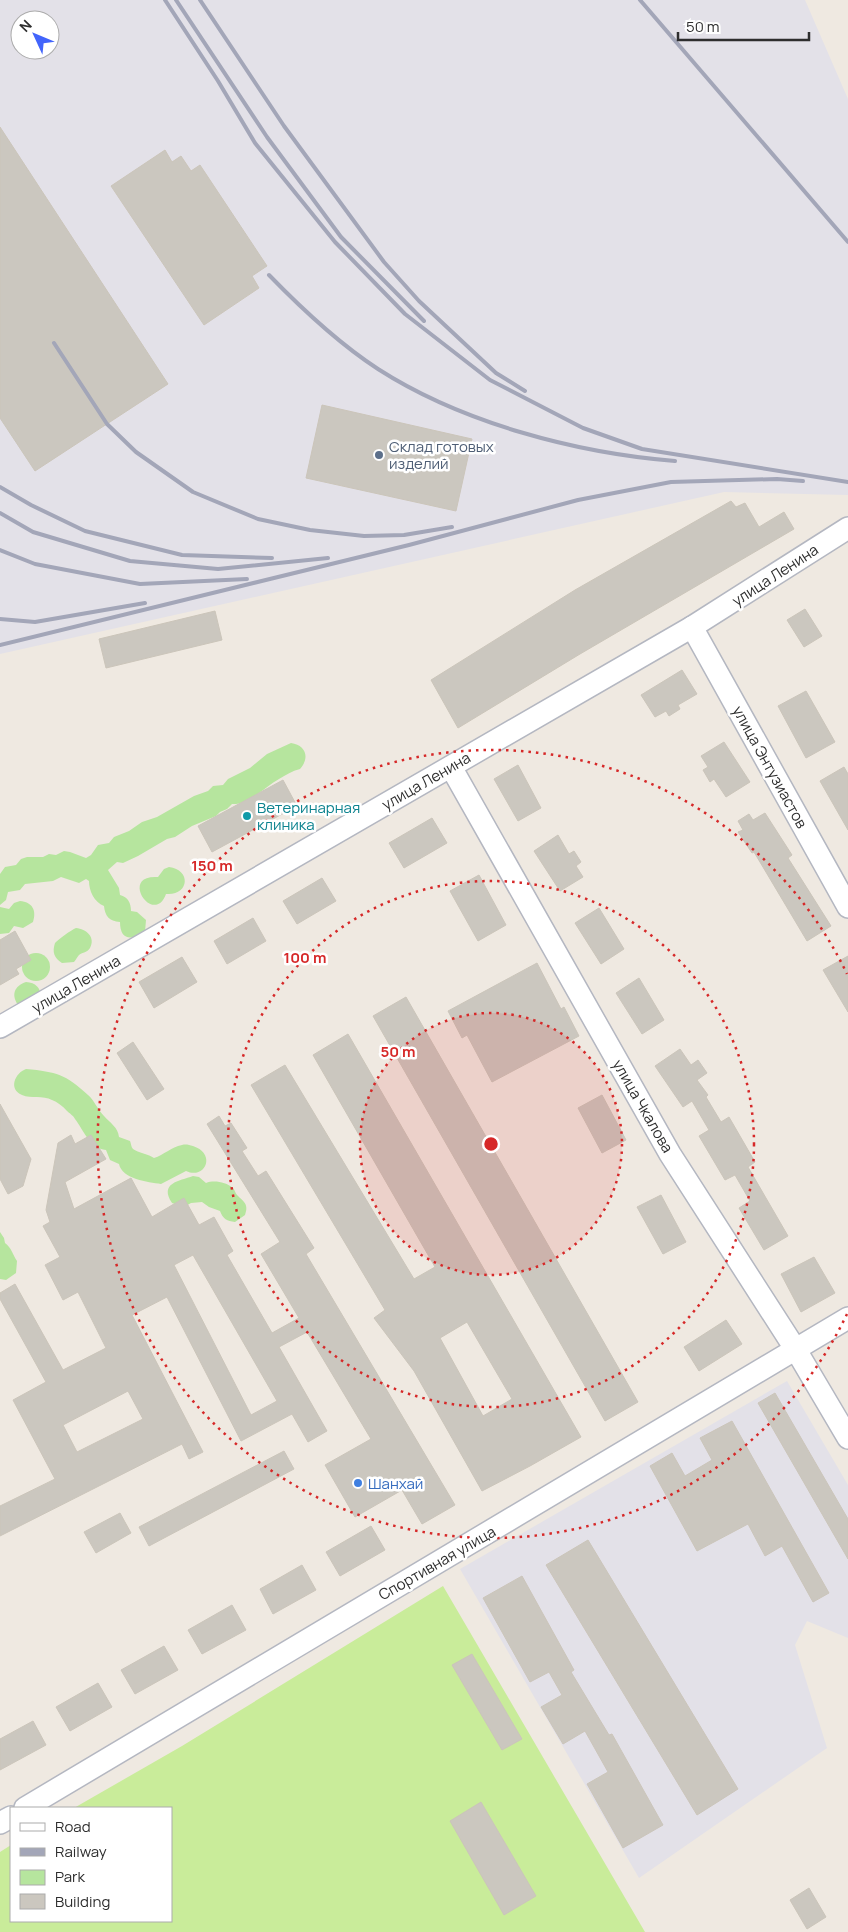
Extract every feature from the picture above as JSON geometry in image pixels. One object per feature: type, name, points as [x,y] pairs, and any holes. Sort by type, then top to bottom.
[{"type":"street","name":"улица Ленина","points":[[0,1027],[692,627],[848,528]]},
{"type":"street","name":"улица Энтузиастов","points":[[692,627],[848,907]]},
{"type":"street","name":"улица Чкалова","points":[[451,767],[670,1154],[796,1350],[848,1438]]},
{"type":"street","name":"Спортивная улица","points":[[28,1807],[848,1318]]},
{"type":"shaded area","points":[[0,0],[805,0],[848,99],[848,495],[724,492],[0,654]]},
{"type":"shaded area","points":[[787,1381],[848,1485],[848,1638],[807,1621],[795,1645],[827,1748],[639,1878],[460,1569]]},
{"type":"green space","points":[[291,743],[300,746],[305,753],[305,761],[300,769],[279,779],[245,802],[232,804],[216,816],[192,826],[175,837],[167,839],[123,863],[117,862],[108,870],[119,888],[120,895],[128,901],[131,911],[137,912],[146,920],[145,932],[131,937],[124,936],[120,922],[108,917],[104,906],[97,902],[93,896],[89,881],[86,879],[79,883],[61,877],[53,881],[25,884],[20,890],[8,892],[6,900],[0,905],[0,874],[5,867],[16,865],[21,859],[27,857],[56,855],[64,851],[86,858],[91,855],[98,845],[109,843],[114,837],[129,831],[142,822],[157,817],[194,796],[208,791],[213,786],[223,785],[228,779],[250,768],[267,754]]},
{"type":"green space","points":[[169,867],[181,873],[185,882],[179,891],[174,894],[166,894],[161,903],[154,905],[143,897],[140,890],[141,883],[146,878],[158,877],[164,869]]},
{"type":"green space","points":[[20,901],[28,903],[33,907],[33,922],[23,928],[14,926],[9,933],[0,934],[0,907],[9,909],[14,903]]},
{"type":"green space","points":[[76,928],[89,934],[92,944],[88,951],[79,955],[74,962],[62,963],[54,954],[55,943]]},
{"type":"green space","points":[[36,953],[46,957],[50,967],[46,977],[36,981],[26,977],[22,967],[26,957]]},
{"type":"green space","points":[[26,982],[37,986],[41,997],[18,1005],[14,994],[16,988]]},
{"type":"green space","points":[[26,1069],[46,1071],[60,1075],[73,1082],[90,1097],[115,1128],[119,1137],[130,1141],[132,1148],[135,1150],[154,1158],[178,1146],[189,1145],[200,1150],[205,1155],[206,1165],[198,1172],[186,1171],[161,1184],[143,1181],[130,1176],[121,1169],[119,1164],[110,1160],[106,1150],[100,1149],[91,1142],[74,1117],[60,1104],[41,1097],[22,1095],[15,1089],[16,1077]]},
{"type":"green space","points":[[193,1176],[199,1177],[206,1183],[220,1182],[233,1188],[245,1204],[245,1215],[232,1222],[224,1218],[220,1211],[202,1202],[191,1203],[184,1207],[172,1203],[168,1191],[169,1187],[177,1181]]},
{"type":"green space","points":[[0,1232],[17,1261],[16,1273],[6,1280],[0,1279]]},
{"type":"green space","points":[[443,1586],[645,1932],[0,1932],[0,1852],[10,1846],[10,1922],[172,1922],[172,1807],[76,1807],[182,1746]]},
{"type":"building","points":[[0,127],[168,384],[35,471],[0,418]]},
{"type":"building","points":[[165,150],[172,162],[181,156],[191,171],[200,165],[267,266],[252,276],[259,288],[204,325],[111,186]]},
{"type":"building","points":[[322,405],[472,439],[456,511],[306,478]]},
{"type":"building","points":[[731,501],[736,507],[745,503],[759,527],[784,512],[794,529],[580,654],[458,728],[431,680],[575,590]]},
{"type":"building","points":[[805,609],[822,636],[804,647],[787,620]]},
{"type":"building","points":[[215,611],[222,640],[106,668],[99,639]]},
{"type":"building","points":[[682,670],[697,694],[678,705],[680,709],[669,716],[666,711],[655,717],[641,695]]},
{"type":"building","points":[[806,691],[835,742],[806,758],[778,706]]},
{"type":"building","points":[[724,742],[750,782],[726,797],[714,779],[710,782],[703,770],[708,767],[701,756]]},
{"type":"building","points":[[518,765],[541,808],[518,821],[494,779]]},
{"type":"building","points":[[844,767],[848,774],[848,830],[820,781]]},
{"type":"building","name":"Ветеринарная клиника","points":[[283,780],[297,806],[212,852],[198,826]]},
{"type":"building","points":[[765,813],[792,855],[788,858],[831,926],[807,941],[754,852],[752,853],[738,832],[743,830],[738,821],[749,814],[753,820]]},
{"type":"building","points":[[432,818],[447,843],[404,868],[389,843]]},
{"type":"building","points":[[558,835],[569,854],[574,851],[581,862],[576,866],[583,877],[560,891],[534,851]]},
{"type":"building","points":[[479,875],[506,925],[478,941],[450,891]]},
{"type":"building","points":[[322,878],[336,901],[297,924],[283,901]]},
{"type":"building","points":[[599,908],[624,949],[601,964],[575,923]]},
{"type":"building","points":[[253,918],[266,941],[227,964],[214,941]]},
{"type":"building","points":[[15,931],[31,960],[16,969],[19,974],[0,985],[0,940]]},
{"type":"building","points":[[848,956],[848,1012],[823,970]]},
{"type":"building","points":[[182,957],[197,982],[154,1008],[139,982]]},
{"type":"building","points":[[537,963],[561,1009],[564,1007],[579,1036],[492,1082],[467,1035],[462,1038],[448,1011]]},
{"type":"building","points":[[639,978],[664,1020],[642,1034],[616,993]]},
{"type":"building","points":[[406,997],[638,1402],[605,1421],[373,1016]]},
{"type":"building","points":[[348,1034],[581,1437],[482,1491],[414,1371],[374,1318],[385,1310],[251,1085],[285,1065],[414,1279],[435,1267],[313,1055]],"holes":[[[467,1322],[512,1399],[483,1416],[440,1338]]]},
{"type":"building","points":[[133,1042],[164,1089],[147,1100],[117,1053]]},
{"type":"building","points":[[680,1049],[691,1065],[698,1060],[707,1073],[697,1080],[708,1095],[706,1097],[721,1122],[729,1117],[755,1162],[748,1167],[788,1236],[764,1250],[739,1208],[750,1201],[735,1175],[725,1180],[699,1136],[709,1130],[692,1101],[683,1107],[655,1066]]},
{"type":"building","points":[[602,1095],[626,1140],[602,1153],[578,1108]]},
{"type":"building","points":[[0,1104],[31,1159],[23,1186],[8,1194],[0,1179]]},
{"type":"building","points":[[219,1116],[225,1126],[231,1123],[247,1148],[242,1151],[258,1176],[266,1171],[314,1248],[306,1254],[455,1505],[422,1524],[402,1490],[355,1517],[325,1465],[371,1439],[307,1332],[279,1347],[327,1431],[308,1442],[292,1414],[241,1441],[167,1297],[132,1315],[203,1452],[189,1459],[182,1444],[0,1536],[0,1506],[55,1479],[13,1400],[46,1382],[0,1299],[0,1293],[15,1284],[63,1370],[106,1348],[78,1292],[63,1300],[45,1265],[60,1257],[43,1226],[50,1222],[46,1210],[58,1143],[71,1135],[75,1144],[91,1135],[106,1159],[65,1182],[74,1209],[131,1178],[152,1217],[184,1198],[199,1225],[214,1217],[233,1251],[227,1255],[272,1333],[299,1318],[261,1254],[280,1242],[207,1124]],"holes":[[[193,1255],[277,1401],[251,1415],[174,1265]],[[128,1391],[143,1419],[77,1452],[63,1425]]]},
{"type":"building","points":[[661,1195],[686,1242],[663,1254],[637,1207]]},
{"type":"building","points":[[814,1257],[835,1293],[801,1312],[781,1274]]},
{"type":"building","points":[[726,1320],[742,1344],[699,1371],[684,1347]]},
{"type":"building","points":[[775,1393],[848,1519],[848,1559],[758,1403]]},
{"type":"building","points":[[732,1421],[829,1593],[813,1602],[782,1546],[765,1556],[748,1524],[697,1551],[650,1466],[672,1453],[685,1476],[712,1460],[700,1438]]},
{"type":"building","points":[[284,1451],[294,1469],[149,1546],[139,1527]]},
{"type":"building","points":[[120,1513],[131,1533],[96,1553],[84,1532]]},
{"type":"building","points":[[371,1526],[385,1550],[340,1576],[326,1552]]},
{"type":"building","points":[[588,1540],[738,1789],[697,1815],[546,1565]]},
{"type":"building","points":[[302,1565],[316,1590],[273,1614],[260,1589]]},
{"type":"building","points":[[522,1576],[574,1670],[571,1672],[609,1735],[612,1734],[663,1825],[623,1848],[587,1784],[608,1772],[585,1731],[563,1744],[541,1707],[562,1695],[549,1672],[530,1682],[483,1598]]},
{"type":"building","points":[[232,1605],[246,1630],[202,1654],[188,1630]]},
{"type":"building","points":[[164,1646],[178,1670],[135,1694],[121,1670]]},
{"type":"building","points":[[472,1654],[522,1739],[502,1750],[452,1665]]},
{"type":"building","points":[[98,1683],[112,1707],[70,1731],[56,1707]]},
{"type":"building","points":[[33,1721],[46,1745],[0,1770],[0,1739]]},
{"type":"building","points":[[481,1802],[536,1896],[504,1915],[450,1821]]},
{"type":"building","points":[[809,1888],[826,1917],[807,1929],[790,1900]]},
{"type":"railway","points":[[165,0],[218,81],[255,143],[335,242],[405,314],[490,380],[583,428],[642,449],[848,482]]},
{"type":"railway","points":[[176,0],[267,137],[341,237],[424,321]]},
{"type":"railway","points":[[200,0],[284,126],[384,262],[419,301],[496,373],[525,391]]},
{"type":"railway","points":[[640,0],[848,242]]},
{"type":"railway","points":[[269,275],[321,325],[363,359],[411,388],[446,405],[483,420],[560,443],[637,457],[675,461]]},
{"type":"railway","points":[[54,343],[107,424],[136,452],[193,492],[258,519],[310,530],[364,536],[404,535],[452,527]]},
{"type":"railway","points":[[0,645],[409,545],[578,500],[671,482],[777,479],[803,481]]},
{"type":"railway","points":[[0,487],[31,505],[85,531],[182,555],[272,558]]},
{"type":"railway","points":[[0,513],[33,532],[130,561],[218,569],[328,558]]},
{"type":"railway","points":[[0,550],[35,564],[140,584],[247,579]]},
{"type":"railway","points":[[0,619],[35,622],[145,603]]},
{"type":"place","name":"Склад готовых изделий","points":[[379,455]]},
{"type":"place","name":"Ветеринарная клиника","points":[[247,816]]},
{"type":"place","name":"Шанхай","points":[[358,1483]]}]
